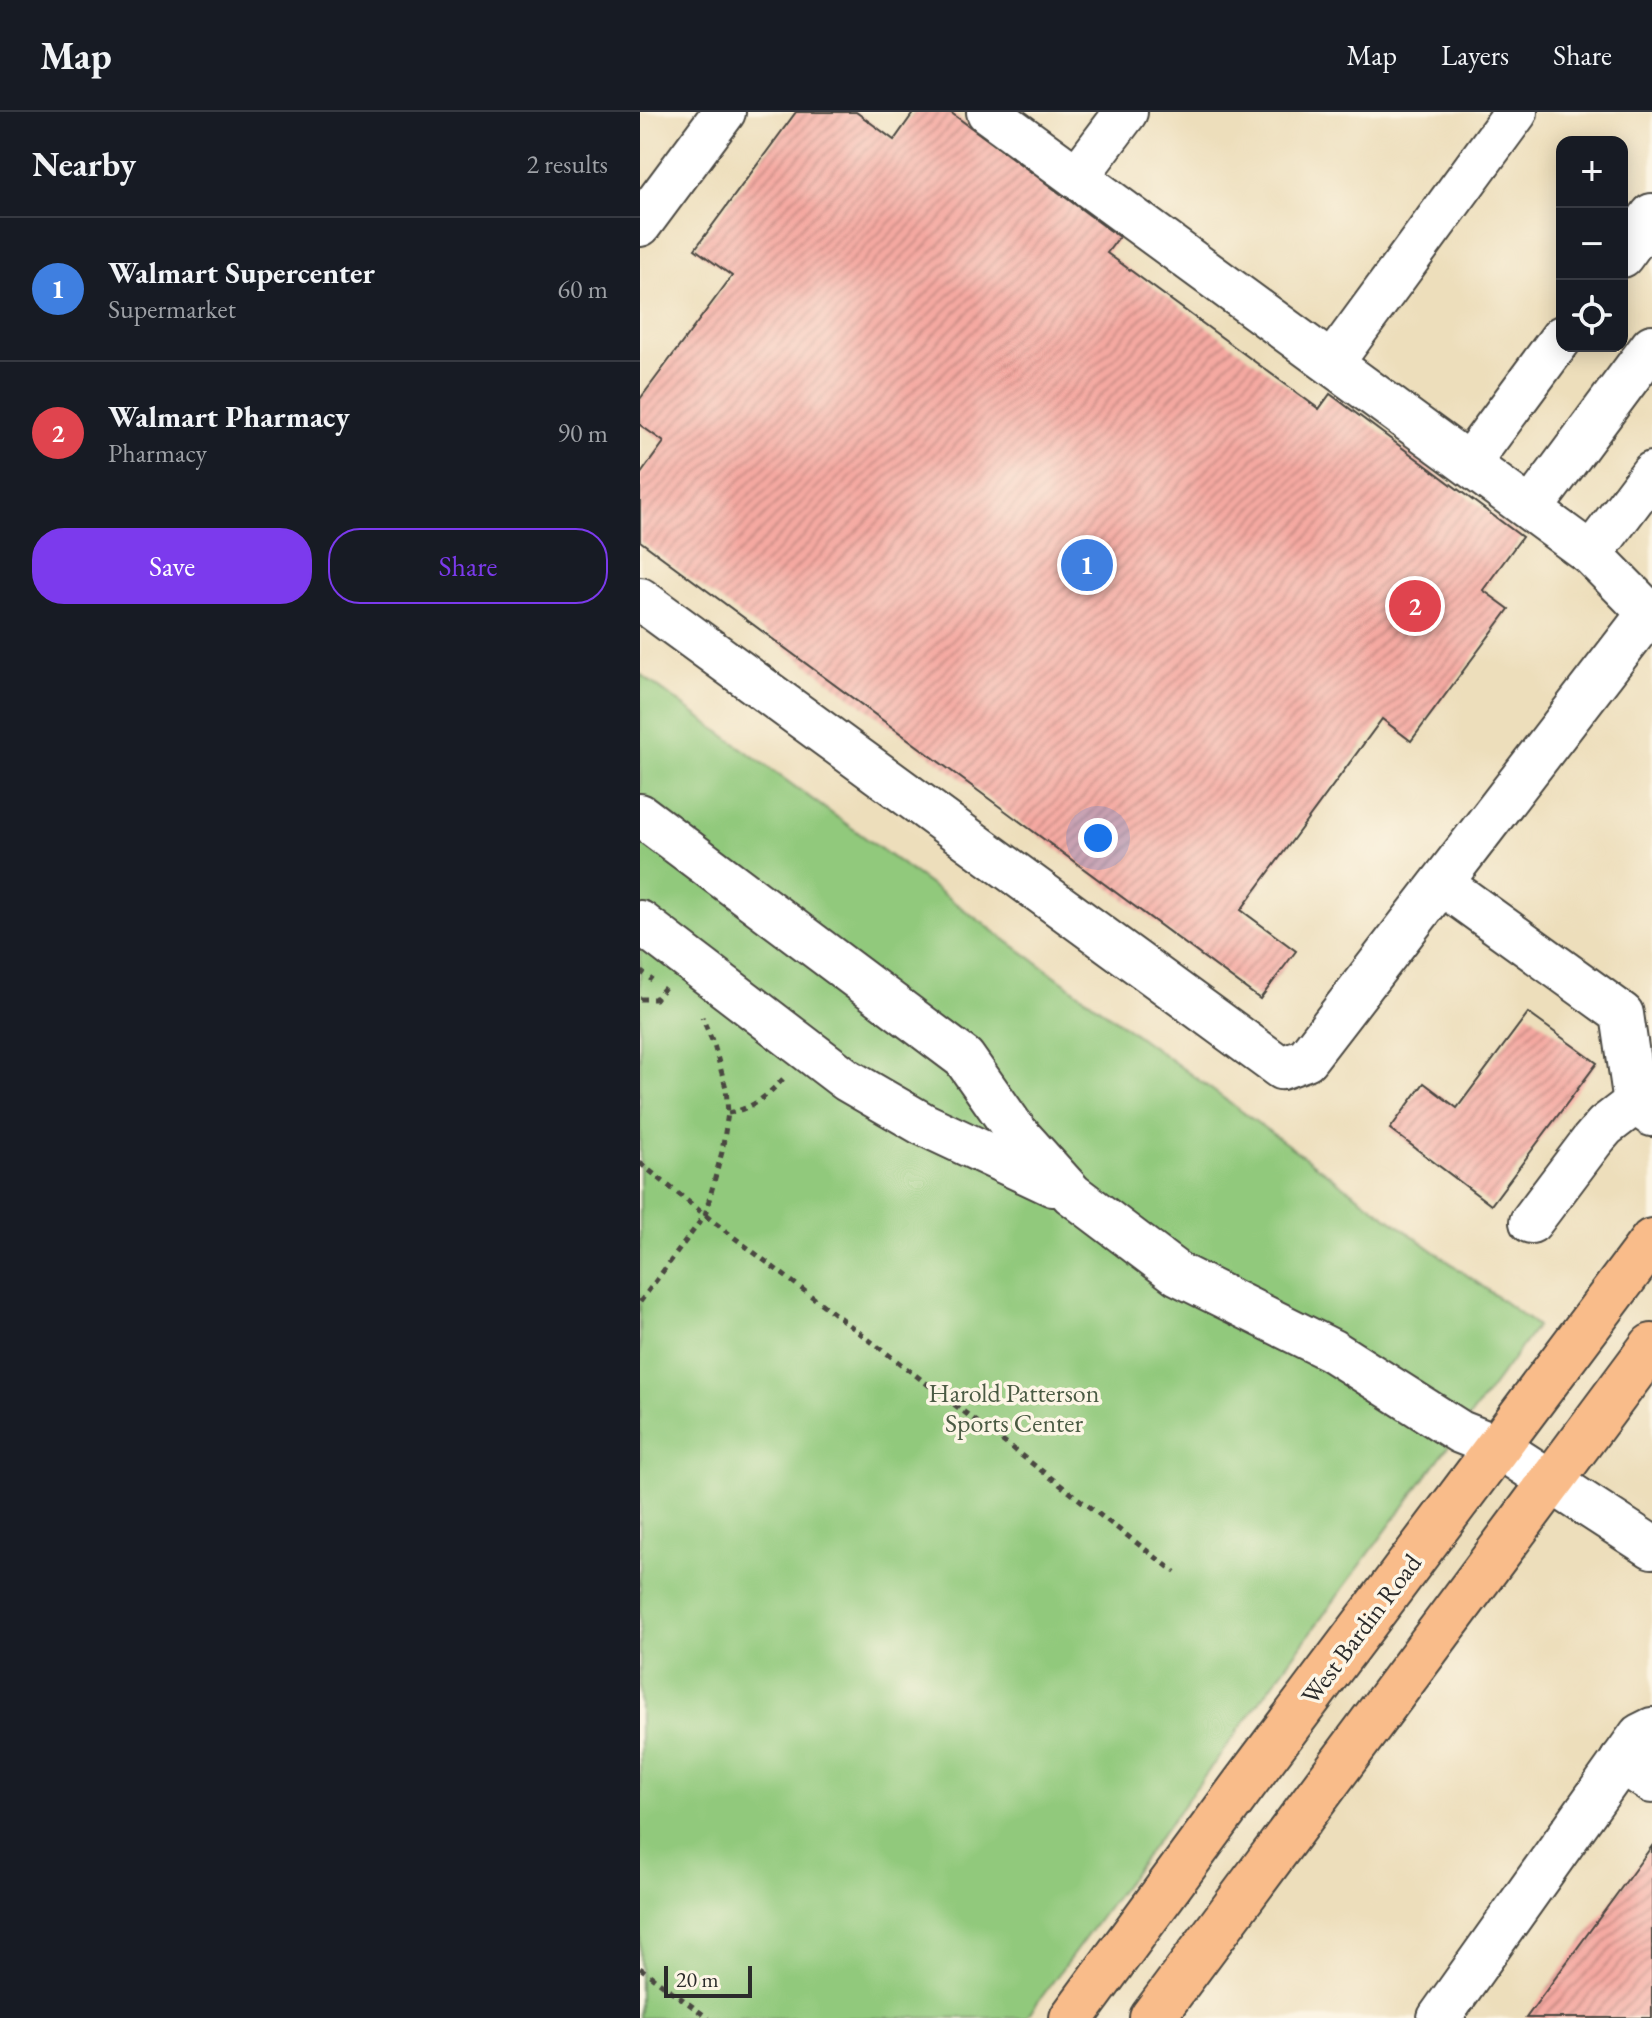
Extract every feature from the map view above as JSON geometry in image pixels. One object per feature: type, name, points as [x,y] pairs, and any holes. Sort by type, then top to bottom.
[{"type":"main road","name":"West Bardin Road","points":[[1072,2018],[1652,1241]]},
{"type":"main road","points":[[1152,2018],[1652,1346]]},
{"type":"street","points":[[640,225],[724,112]]},
{"type":"street","points":[[1077,177],[1126,112]]},
{"type":"street","points":[[1332,363],[1516,112]]},
{"type":"street","points":[[640,599],[1281,1068],[1306,1059],[1651,613],[1591,554],[1077,177],[1008,118]]},
{"type":"street","points":[[1628,248],[1652,215]]},
{"type":"street","points":[[1469,463],[1556,345]]},
{"type":"street","points":[[1531,509],[1652,346]]},
{"type":"street","points":[[1591,554],[1652,473]]},
{"type":"street","points":[[640,815],[964,1058],[1016,1132],[1072,1194]]},
{"type":"street","points":[[1442,884],[1622,1014],[1644,1109],[1605,1126],[1531,1222]]},
{"type":"street","points":[[640,922],[847,1080],[923,1124],[1072,1194],[1178,1274],[1331,1350],[1460,1432],[1498,1447],[1652,1547]]},
{"type":"street","points":[[1439,2018],[1637,1772],[1640,1735],[1652,1729]]},
{"type":"path","points":[[640,1302],[705,1215],[720,1164],[728,1113],[722,1073],[702,1017]]},
{"type":"path","points":[[728,1113],[743,1111],[767,1097],[784,1078]]},
{"type":"path","points":[[640,1163],[1175,1572]]},
{"type":"path","points":[[640,1968],[708,2018]]},
{"type":"green space","name":"Harold Patterson Sports Center","points":[[640,674],[1537,1326],[1026,2018],[640,2018]]},
{"type":"building","points":[[796,112],[856,112],[894,140],[914,112],[950,112],[1119,237],[1107,253],[1319,409],[1330,394],[1522,537],[1483,590],[1509,609],[1411,741],[1382,719],[1241,910],[1296,951],[1260,999],[640,541],[640,475],[664,442],[640,425],[640,399],[732,276],[695,249]]},
{"type":"building","points":[[1528,1013],[1597,1063],[1491,1205],[1390,1129],[1424,1083],[1457,1108]]},
{"type":"building","points":[[1652,1846],[1652,2018],[1526,2018]]},
{"type":"place","name":"Walmart Supercenter","points":[[1087,565]]},
{"type":"place","name":"Walmart Pharmacy","points":[[1415,606]]}]
